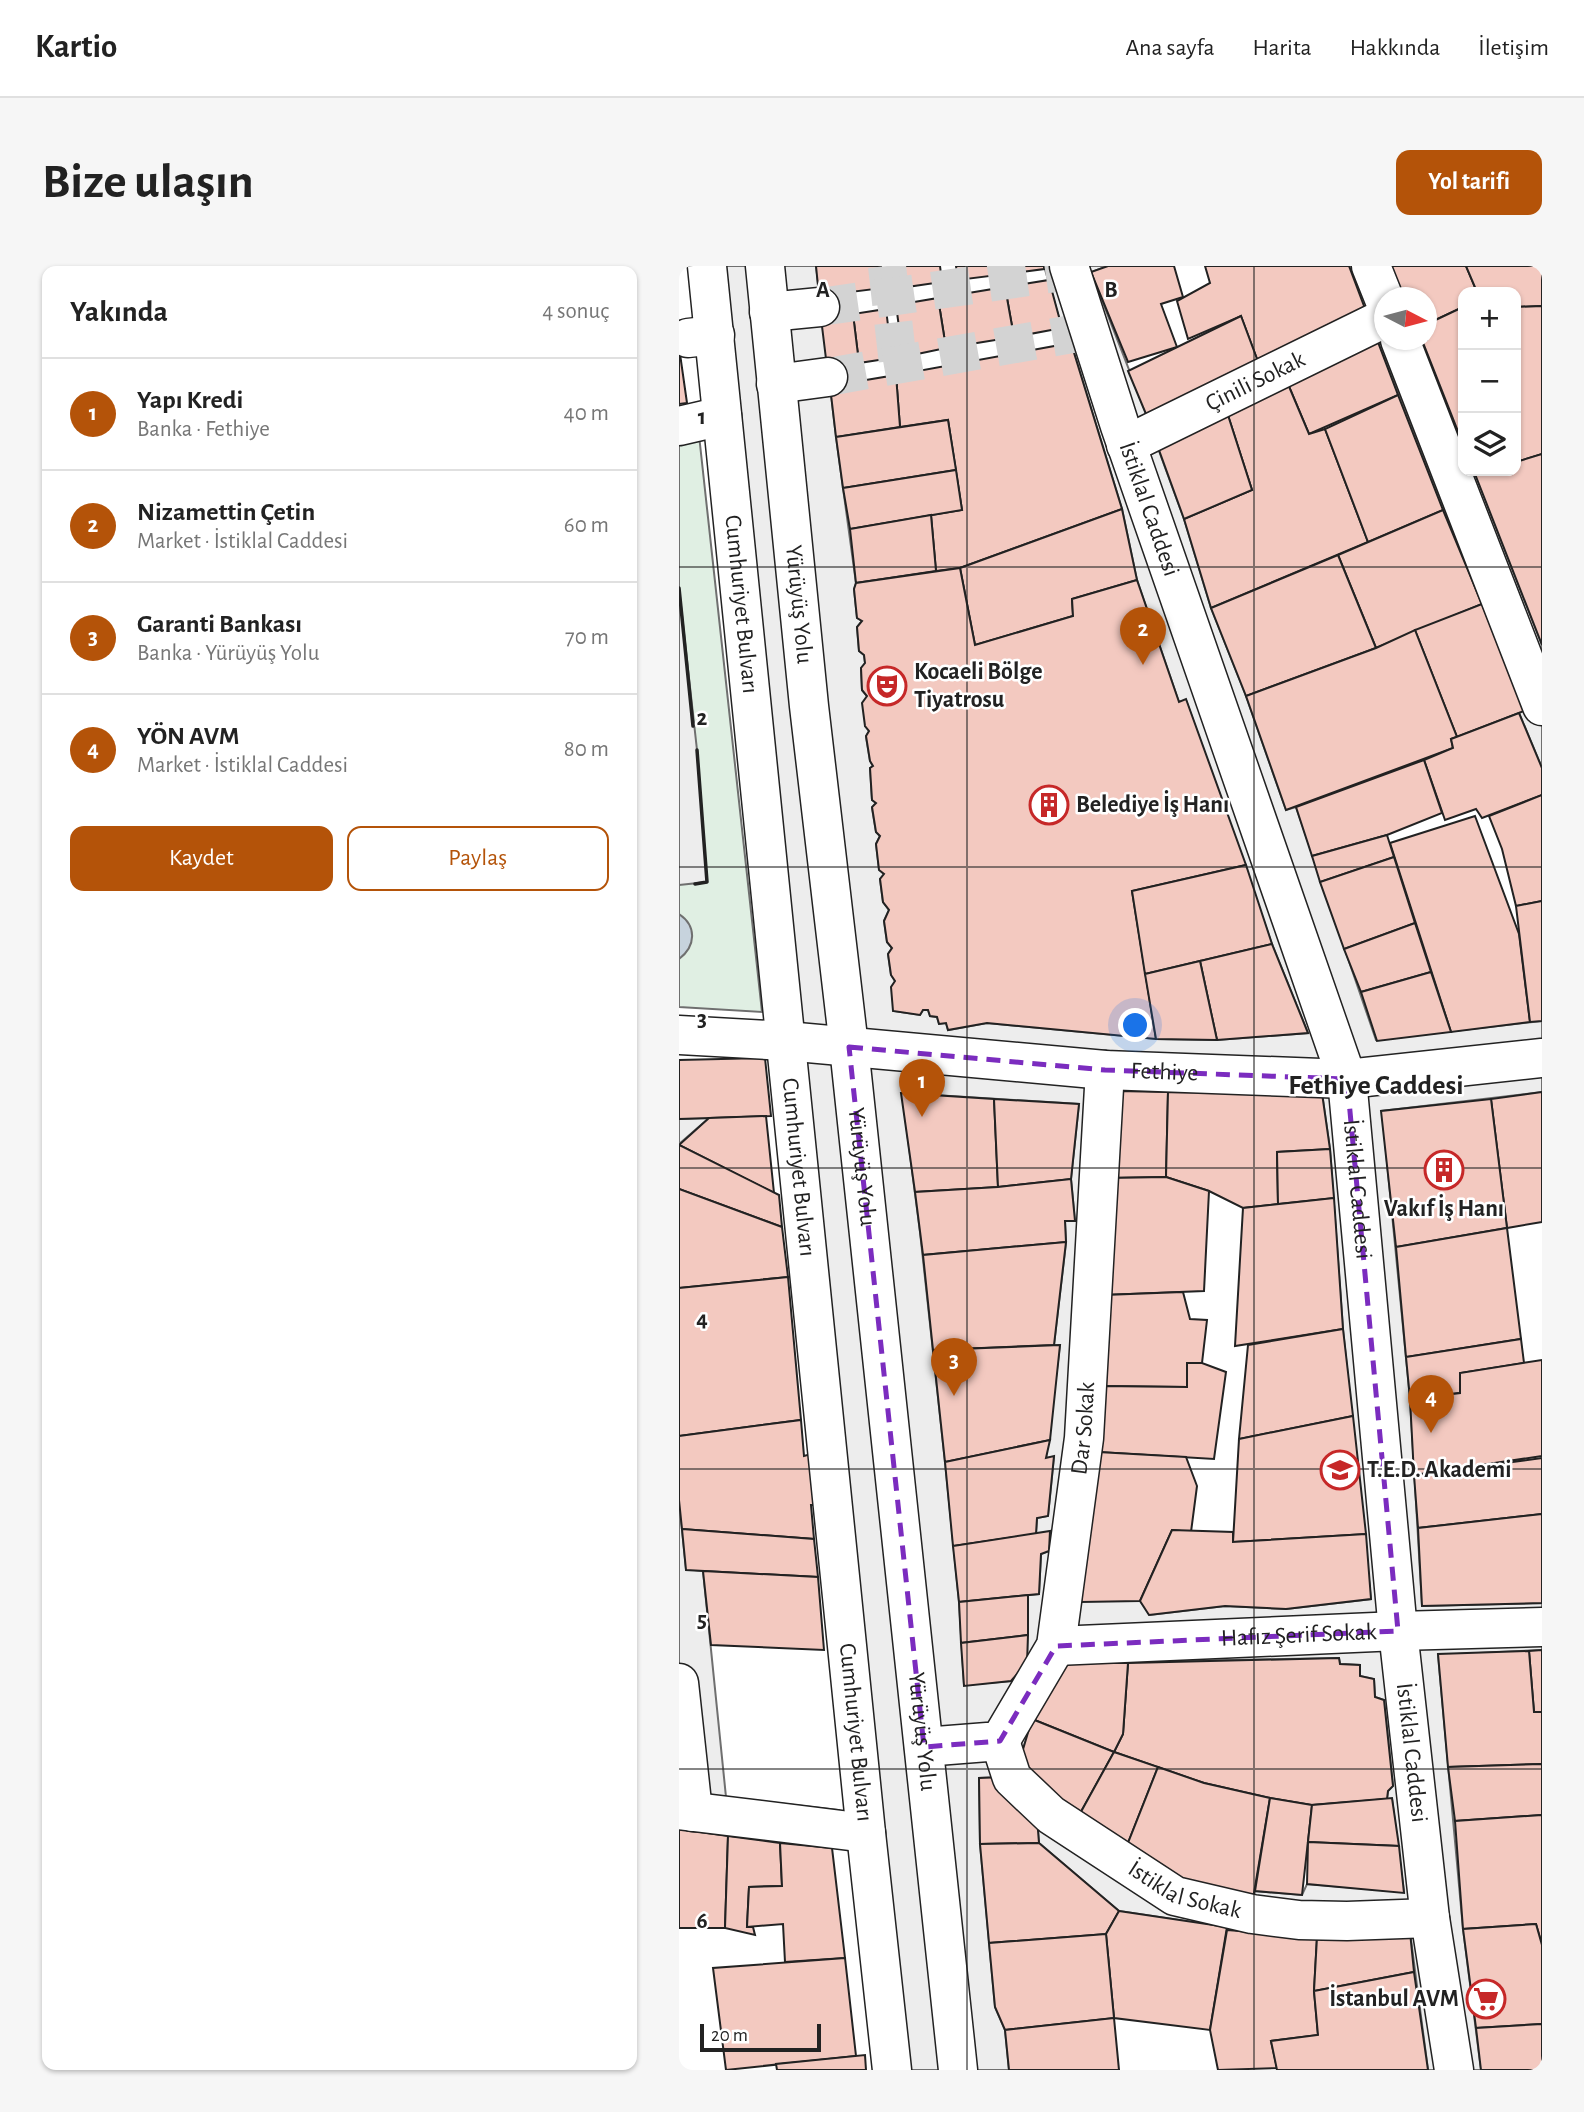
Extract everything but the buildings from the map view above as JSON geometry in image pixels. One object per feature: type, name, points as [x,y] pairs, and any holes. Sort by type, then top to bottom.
[{"type":"street","name":"Cumhuriyet Bulvarı","points":[[707,266],[701,337],[722,416],[892,2070]]},
{"type":"street","name":"Yürüyüş Yolu","points":[[765,266],[809,706],[849,1047],[958,2070]]},
{"type":"street","points":[[1371,266],[1379,287]]},
{"type":"street","name":"İstiklal Caddesi","points":[[1074,268],[1126,445],[1347,1079],[1398,1631],[1430,1918],[1454,2070]]},
{"type":"street","points":[[769,312],[820,307]]},
{"type":"street","name":"Çinili Sokak","points":[[1126,445],[1374,323]]},
{"type":"street","points":[[1404,350],[1542,706]]},
{"type":"street","points":[[776,384],[828,377]]},
{"type":"street","points":[[679,426],[722,416]]},
{"type":"street","name":"Fethiye","points":[[679,1035],[786,1041],[1105,1070],[1347,1079],[1542,1058]]},
{"type":"street","name":"Dar Sokak","points":[[986,1742],[1056,1647],[1084,1438],[1105,1070]]},
{"type":"street","name":"Hafız Şerif Sokak","points":[[1056,1647],[1542,1627]]},
{"type":"street","points":[[679,1683],[686,1811],[866,1833]]},
{"type":"street","points":[[924,1747],[986,1742]]},
{"type":"street","name":"İstiklal Sokak","points":[[986,1742],[1012,1779],[1051,1815],[1175,1896],[1239,1912],[1299,1920],[1347,1922],[1430,1918]]},
{"type":"highlighted area","points":[[849,1047],[1105,1070],[1347,1079],[1398,1631],[1056,1646],[1000,1741],[924,1747]]},
{"type":"green space","points":[[699,435],[762,1012],[679,1007],[679,440]]},
{"type":"shaded area","points":[[707,266],[816,266],[856,583],[854,589],[857,618],[862,621],[857,627],[859,651],[864,655],[865,663],[861,668],[862,690],[867,696],[865,726],[869,731],[866,737],[873,766],[870,768],[872,800],[876,803],[872,808],[876,832],[880,836],[876,844],[879,869],[884,874],[880,879],[883,902],[889,910],[884,921],[887,942],[892,948],[888,954],[891,975],[895,981],[893,1011],[920,1015],[923,1010],[928,1010],[930,1016],[937,1017],[939,1024],[946,1023],[948,1030],[987,1023],[1156,1039],[1217,1040],[1308,1033],[1272,944],[1186,700],[1179,702],[1137,580],[1122,509],[1071,343],[1062,328],[1044,266],[1108,266],[1091,272],[1151,426],[1367,314],[1349,266],[1388,266],[1387,287],[1374,287],[1374,338],[1155,440],[1184,519],[1211,608],[1246,696],[1286,810],[1296,807],[1376,1040],[1542,1021],[1542,1092],[1382,1111],[1410,1399],[1422,1606],[1542,1603],[1542,1650],[1438,1655],[1463,1929],[1481,2070],[1428,2070],[1410,1932],[1317,1937],[1227,1930],[1227,1927],[1119,1911],[1039,1843],[1036,1805],[1004,1777],[979,1778],[980,1844],[995,2007],[1005,2030],[1009,2070],[892,2070]],"holes":[[[1117,1091],[1322,1093],[1330,1149],[1343,1329],[1371,1599],[1286,1609],[1225,1606],[1150,1615],[1140,1601],[1104,1295]],[[902,1093],[1079,1104],[1071,1179],[1075,1221],[1065,1221],[1066,1243],[1054,1345],[1060,1345],[1046,1458],[1054,1457],[1048,1516],[1037,1518],[1036,1534],[1050,1532],[1049,1551],[1041,1554],[1039,1594],[1028,1595],[1027,1663],[1012,1681],[964,1685],[945,1462]],[[1339,1658],[1340,1664],[1360,1665],[1360,1676],[1374,1679],[1375,1697],[1384,1700],[1393,1786],[1388,1791],[1387,1799],[1392,1799],[1404,1892],[1307,1884],[1302,1895],[1255,1891],[1253,1899],[1022,1751],[1054,1663]]]},
{"type":"shaded area","points":[[1381,350],[1426,350],[1458,431],[1458,476],[1476,476],[1542,645],[1542,768],[1519,713],[1482,604]]},
{"type":"shaded area","points":[[679,588],[697,750],[707,882],[679,885]]},
{"type":"shaded area","points":[[679,914],[689,924],[692,936],[689,948],[679,959]]},
{"type":"shaded area","points":[[709,1118],[679,1144],[679,1119]]},
{"type":"shaded area","points":[[679,1500],[686,1569],[703,1571],[726,1797],[839,1810],[832,1829],[832,1848],[679,1829]]},
{"type":"tunnel","points":[[887,266],[898,364]]},
{"type":"tunnel","points":[[820,307],[1070,271]]},
{"type":"tunnel","points":[[828,377],[1089,331]]},
{"type":"wall","points":[[679,588],[693,726]]},
{"type":"wall","points":[[695,884],[707,882],[697,750]]},
{"type":"place","name":"Nizamettin Çetin","points":[[1143,665]]},
{"type":"place","name":"Kocaeli Bölge Tiyatrosu","points":[[887,686]]},
{"type":"place","name":"Belediye İş Hanı","points":[[1049,805]]},
{"type":"place","name":"Yapı Kredi","points":[[922,1117]]},
{"type":"place","name":"Vakıf İş Hanı","points":[[1444,1170]]},
{"type":"place","name":"Garanti Bankası","points":[[954,1396]]},
{"type":"place","name":"YÖN AVM","points":[[1431,1433]]},
{"type":"place","name":"T.E.D. Akademi","points":[[1340,1470]]},
{"type":"place","name":"İstanbul AVM","points":[[1486,1999]]},
{"type":"district","name":"Fethiye Caddesi","points":[[1376,1086]]}]
